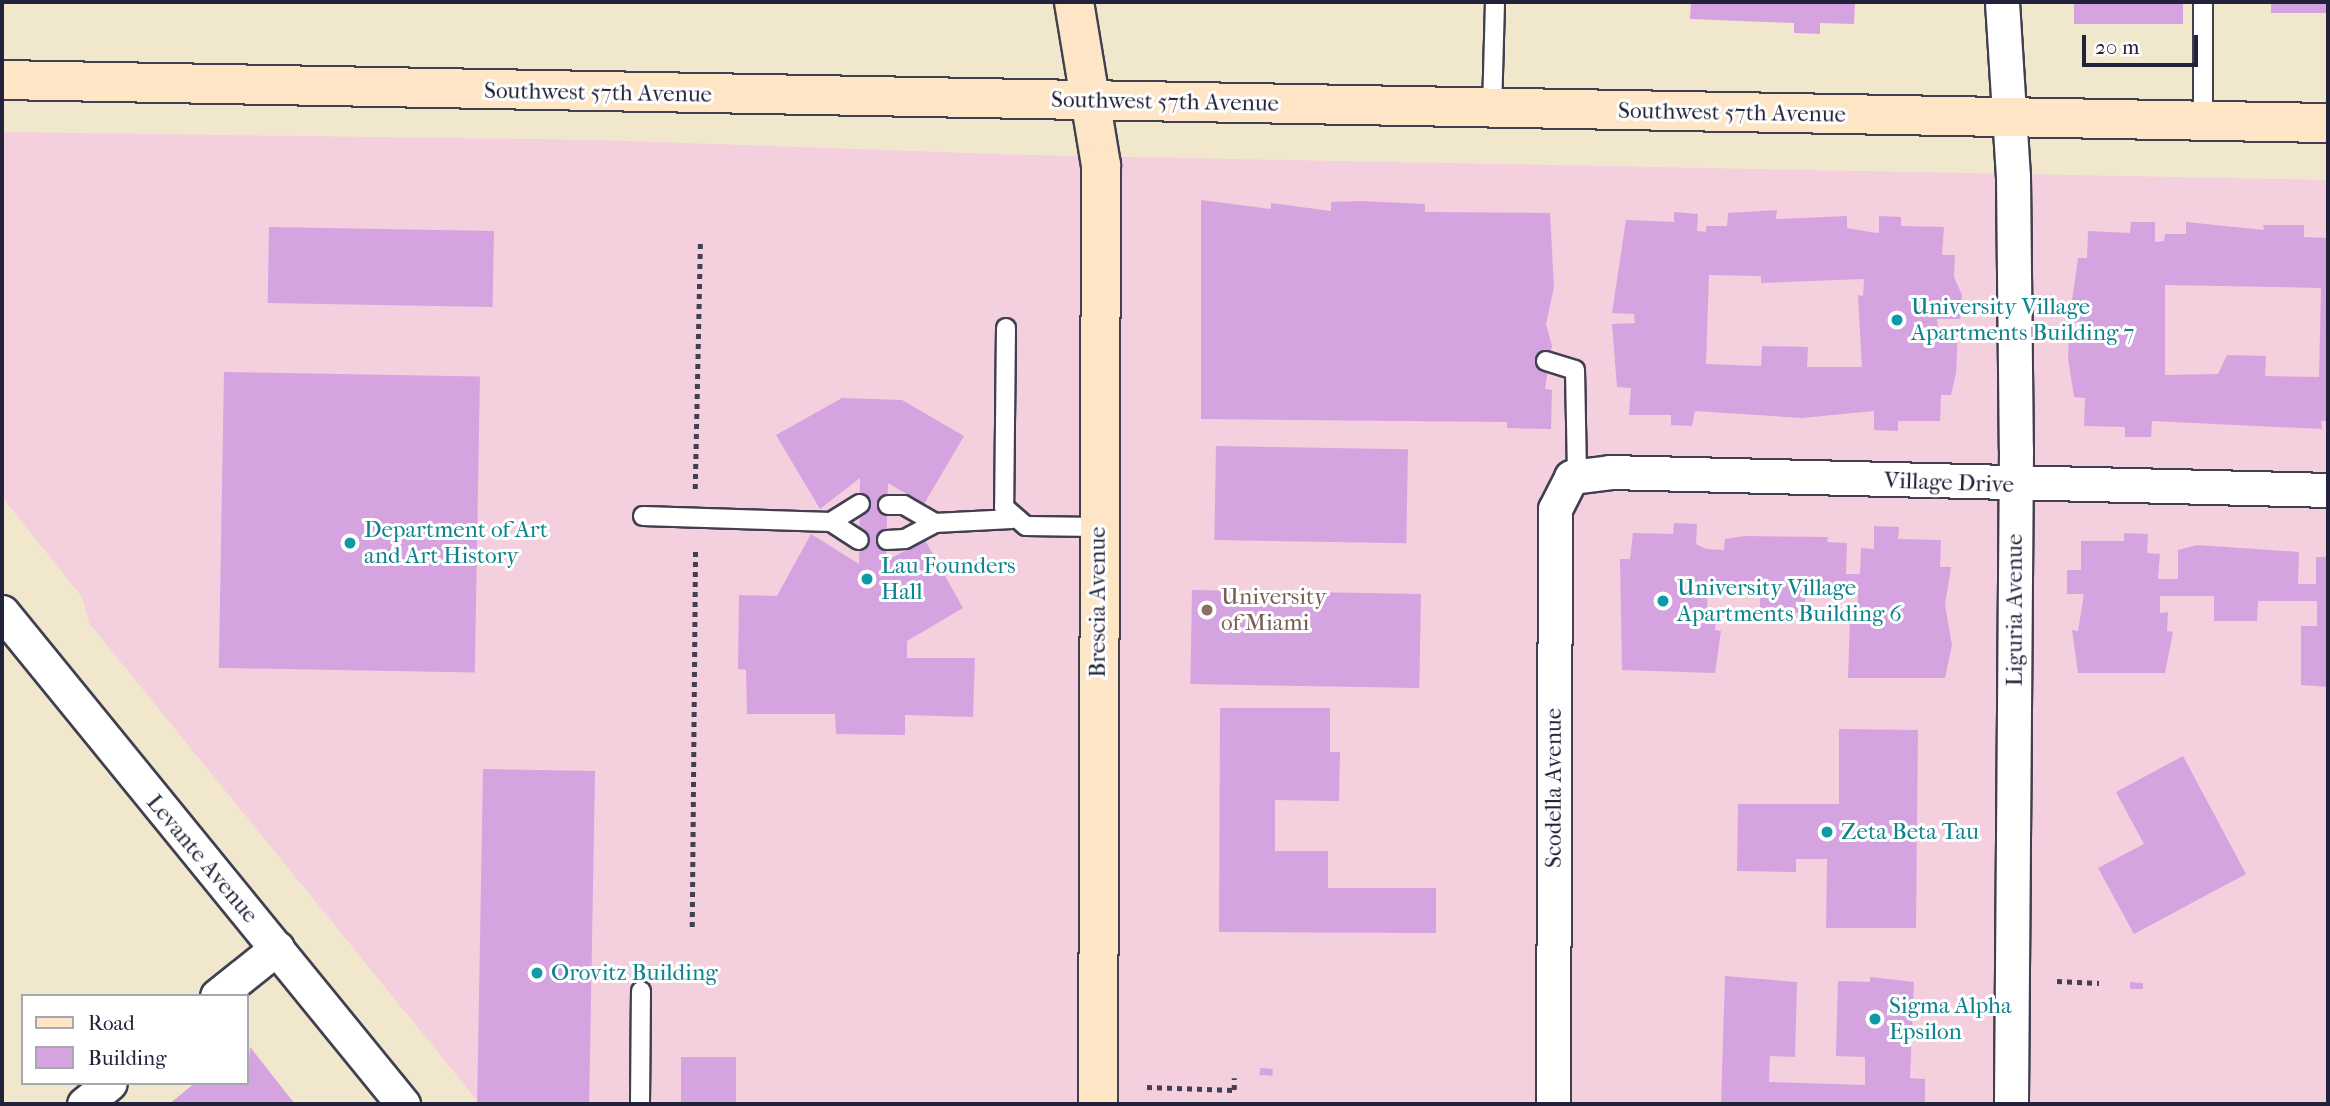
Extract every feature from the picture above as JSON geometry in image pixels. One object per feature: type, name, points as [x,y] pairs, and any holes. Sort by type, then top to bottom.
[{"type":"main road","name":"Brescia Avenue","points":[[1074,2],[1101,166],[1097,527],[1098,1104]]},
{"type":"main road","name":"Southwest 57th Avenue","points":[[2,80],[1492,110],[2328,123]]},
{"type":"street","name":"Liguria Avenue","points":[[2002,2],[2009,116],[2016,485],[2011,1104]]},
{"type":"street","name":"Village Drive","points":[[1574,476],[2328,491]]},
{"type":"street","name":"Scodella Avenue","points":[[1553,1104],[1555,509],[1574,476]]},
{"type":"street","name":"Levante Avenue","points":[[2,612],[403,1104]]},
{"type":"street","points":[[220,994],[276,948]]},
{"type":"street","points":[[84,1104],[108,1085]]},
{"type":"lane","points":[[1492,110],[1495,2]]},
{"type":"lane","points":[[2203,2],[2203,121]]},
{"type":"lane","points":[[1006,328],[1001,491],[1012,519]]},
{"type":"lane","points":[[1546,361],[1575,370],[1574,476]]},
{"type":"lane","points":[[831,522],[860,505]]},
{"type":"lane","points":[[888,505],[904,505],[935,523]]},
{"type":"lane","points":[[643,516],[831,522],[859,540]]},
{"type":"lane","points":[[887,540],[905,539],[935,523],[1012,519],[1026,526],[1097,527]]},
{"type":"lane","points":[[640,1104],[641,991]]},
{"type":"path","points":[[692,927],[694,517],[700,241]]},
{"type":"path","points":[[2057,981],[2099,983]]},
{"type":"path","points":[[1147,1087],[1234,1090],[1234,1077]]},
{"type":"shaded area","name":"University of Miami","points":[[2,132],[597,140],[1026,155],[2328,180],[2328,1104],[480,1104],[89,623],[82,597],[2,497]]},
{"type":"building","points":[[1691,2],[1855,2],[1854,24],[1820,23],[1820,34],[1794,33],[1794,23],[1690,19]]},
{"type":"building","points":[[2074,2],[2183,2],[2183,24],[2074,24]]},
{"type":"building","points":[[2271,2],[2328,2],[2328,13],[2271,13]]},
{"type":"building","points":[[1201,200],[1271,209],[1271,203],[1331,211],[1331,202],[1361,201],[1425,204],[1425,212],[1550,213],[1554,287],[1546,324],[1552,346],[1545,389],[1552,390],[1551,429],[1507,428],[1507,422],[1201,419]]},
{"type":"building","name":"University Village Apartments Building 7","points":[[1777,210],[1776,219],[1847,216],[1847,228],[1879,233],[1879,216],[1901,217],[1901,226],[1944,227],[1942,255],[1955,255],[1954,277],[1962,295],[1960,319],[1937,319],[1938,330],[1958,330],[1956,373],[1951,395],[1941,395],[1940,421],[1898,421],[1898,431],[1874,430],[1874,411],[1802,418],[1695,411],[1692,426],[1671,425],[1671,415],[1629,415],[1631,388],[1617,387],[1612,324],[1635,323],[1634,314],[1612,313],[1626,220],[1674,222],[1674,212],[1698,214],[1697,231],[1706,232],[1706,226],[1727,226],[1728,213]],"holes":[[[1709,275],[1761,276],[1761,283],[1864,279],[1863,296],[1858,295],[1862,367],[1807,367],[1808,347],[1762,346],[1761,366],[1706,364]]]},
{"type":"building","points":[[2131,222],[2155,222],[2155,242],[2164,241],[2165,234],[2186,234],[2186,222],[2264,230],[2263,225],[2304,225],[2304,237],[2326,238],[2328,421],[2321,421],[2322,429],[2152,421],[2151,437],[2125,437],[2125,427],[2084,426],[2085,398],[2074,397],[2068,358],[2069,332],[2091,332],[2092,323],[2069,322],[2078,258],[2087,258],[2088,231],[2130,233]],"holes":[[[2165,285],[2321,288],[2319,377],[2265,376],[2266,356],[2227,355],[2218,374],[2165,375]]]},
{"type":"building","points":[[269,227],[494,231],[493,307],[268,303]]},
{"type":"building","name":"Department of Art and Art History","points":[[224,372],[480,376],[475,672],[219,668]]},
{"type":"building","name":"Lau Founders Hall","points":[[842,398],[902,400],[964,436],[924,504],[888,483],[886,561],[925,540],[963,608],[907,641],[907,658],[975,658],[973,717],[905,715],[905,735],[836,734],[835,714],[747,714],[746,670],[738,669],[739,595],[777,596],[811,534],[859,564],[860,478],[820,509],[776,435]]},
{"type":"building","points":[[1216,446],[1408,449],[1406,543],[1214,540]]},
{"type":"building","name":"University Village Apartments Building 6","points":[[1674,523],[1697,524],[1696,544],[1706,549],[1724,550],[1725,539],[1745,536],[1828,537],[1827,542],[1847,543],[1846,574],[1860,574],[1861,548],[1874,549],[1874,526],[1899,527],[1898,539],[1941,540],[1940,567],[1951,567],[1945,605],[1952,645],[1945,678],[1848,678],[1850,617],[1857,617],[1858,591],[1808,589],[1802,613],[1760,611],[1760,589],[1708,586],[1707,610],[1717,612],[1715,630],[1721,631],[1715,673],[1622,670],[1620,559],[1630,559],[1633,533],[1673,534]]},
{"type":"building","points":[[2124,533],[2148,534],[2147,553],[2160,554],[2158,579],[2178,579],[2178,550],[2197,545],[2299,552],[2298,584],[2316,584],[2316,557],[2328,557],[2328,687],[2301,685],[2301,626],[2317,626],[2317,601],[2258,601],[2257,621],[2214,621],[2214,596],[2160,596],[2160,613],[2168,612],[2167,631],[2173,632],[2165,673],[2078,673],[2072,630],[2078,631],[2084,594],[2067,594],[2067,570],[2081,570],[2081,541],[2124,541]]},
{"type":"building","points":[[1192,590],[1421,594],[1419,688],[1190,684]]},
{"type":"building","points":[[1220,708],[1330,708],[1330,752],[1340,752],[1339,801],[1275,800],[1275,851],[1328,851],[1328,888],[1436,888],[1436,933],[1219,932]]},
{"type":"building","name":"Zeta Beta Tau","points":[[1839,729],[1918,730],[1916,928],[1826,928],[1827,859],[1796,859],[1796,872],[1737,871],[1738,804],[1839,804]]},
{"type":"building","points":[[2183,756],[2246,874],[2134,934],[2098,868],[2144,844],[2116,792]]},
{"type":"building","name":"Orovitz Building","points":[[483,769],[595,771],[589,1104],[477,1104]]},
{"type":"building","name":"Sigma Alpha Epsilon","points":[[1725,976],[1797,982],[1795,1057],[1770,1056],[1769,1082],[1865,1085],[1865,1057],[1836,1056],[1838,981],[1870,982],[1870,977],[1914,982],[1910,1078],[1925,1079],[1925,1104],[1721,1104]]},
{"type":"building","points":[[2130,982],[2143,983],[2143,989],[2130,989]]},
{"type":"building","points":[[250,1047],[295,1104],[169,1104],[193,1085],[248,1085]]},
{"type":"building","points":[[681,1057],[736,1057],[736,1104],[681,1104]]},
{"type":"building","points":[[1260,1068],[1273,1069],[1272,1076],[1260,1075]]},
{"type":"place","name":"University Village Apartments Building 7","points":[[1897,320]]},
{"type":"place","name":"Department of Art and Art History","points":[[350,543]]},
{"type":"place","name":"Lau Founders Hall","points":[[867,579]]},
{"type":"place","name":"University Village Apartments Building 6","points":[[1663,601]]},
{"type":"place","name":"University of Miami","points":[[1207,610]]},
{"type":"place","name":"Zeta Beta Tau","points":[[1827,832]]},
{"type":"place","name":"Orovitz Building","points":[[537,973]]},
{"type":"place","name":"Sigma Alpha Epsilon","points":[[1875,1019]]}]
